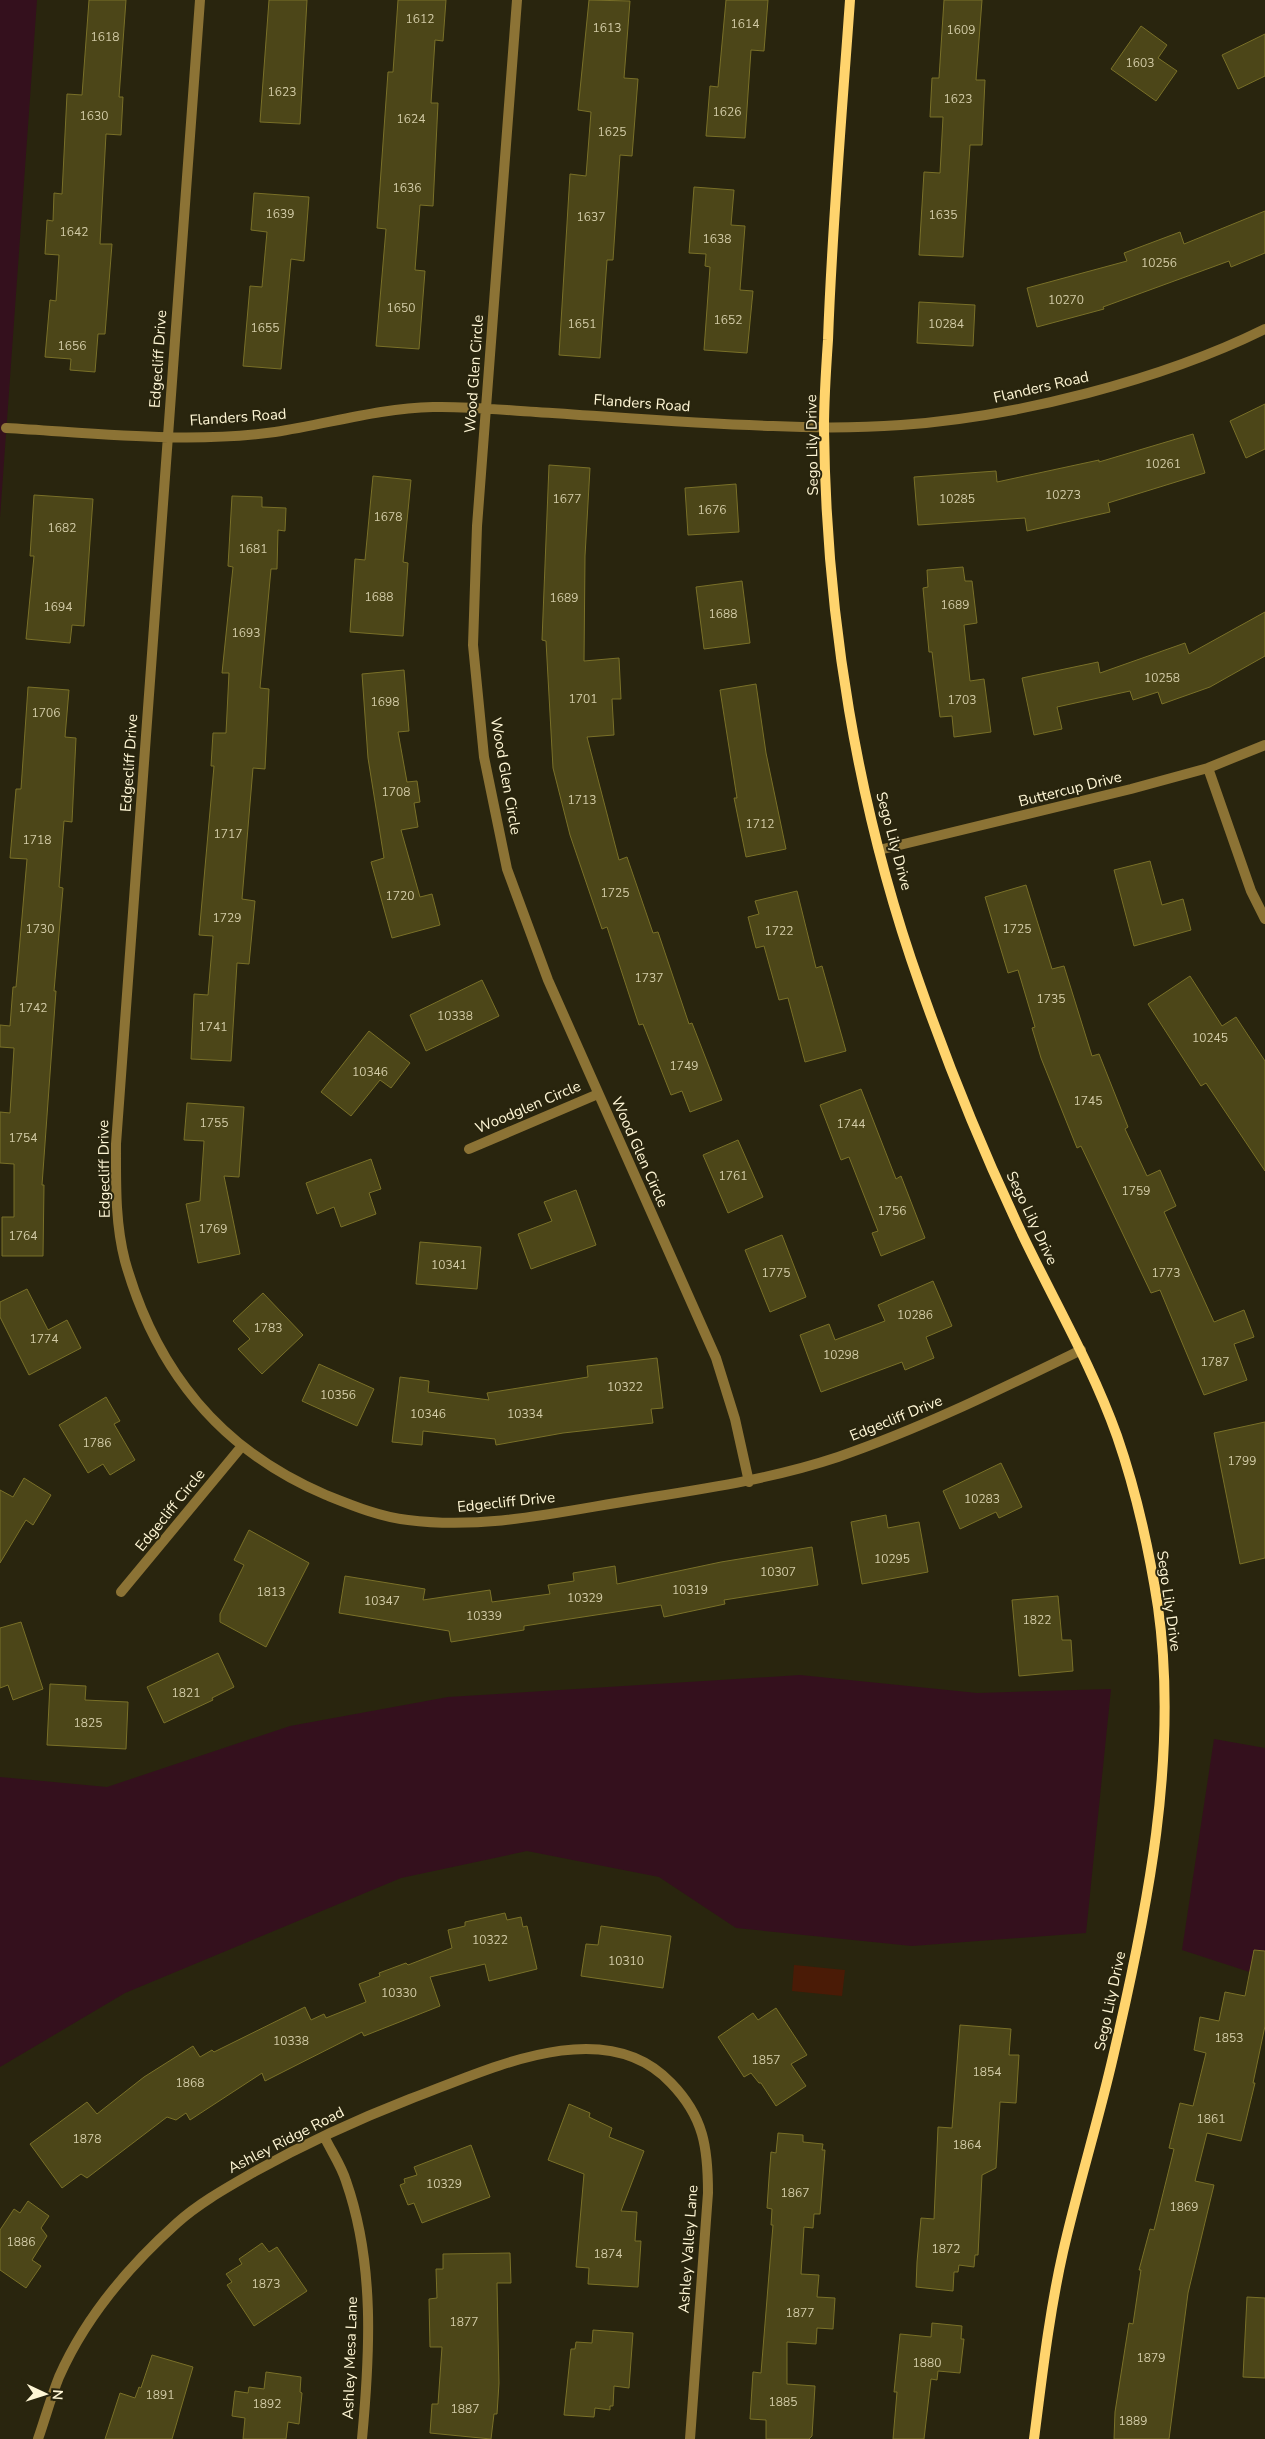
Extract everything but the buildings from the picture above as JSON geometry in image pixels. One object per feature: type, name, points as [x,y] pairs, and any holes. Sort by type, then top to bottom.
[{"type":"street","name":"Edgecliff Drive","points":[[200,0],[116,1144],[116,1201],[124,1258],[142,1312],[167,1362],[200,1408],[242,1446],[294,1481],[350,1505],[405,1520],[459,1524],[512,1520],[749,1482],[836,1458],[916,1428],[1081,1350]]},
{"type":"street","name":"Wood Glen Circle","points":[[517,0],[478,526],[473,645],[484,757],[508,869],[548,980],[716,1358],[749,1482]]},
{"type":"street","name":"Sego Lily Drive","points":[[850,0],[830,278],[824,426],[829,533],[839,640],[855,746],[878,850],[917,978],[962,1102],[1018,1225],[1081,1350],[1117,1435],[1143,1523],[1159,1620],[1164,1695],[1162,1775],[1152,1857],[1134,1958],[1112,2060],[1062,2256],[1044,2354],[1034,2439]]},
{"type":"street","name":"Flanders Road","points":[[6,428],[168,437],[218,436],[275,432],[372,412],[434,407],[774,426],[901,425],[988,414],[1072,396],[1154,374],[1236,343],[1265,329]]},
{"type":"street","name":"Buttercup Drive","points":[[878,850],[1131,789],[1208,768],[1265,745]]},
{"type":"street","points":[[1208,768],[1250,892],[1265,920]]},
{"type":"street","name":"Woodglen Circle","points":[[470,1149],[598,1094]]},
{"type":"street","name":"Edgecliff Circle","points":[[121,1592],[242,1446]]},
{"type":"street","name":"Ashley Ridge Road","points":[[38,2439],[59,2377],[94,2316],[134,2264],[179,2221],[228,2187],[324,2136],[382,2110],[482,2072],[557,2050],[585,2047],[613,2051],[640,2059],[663,2074]]},
{"type":"street","name":"Ashley Valley Lane","points":[[663,2074],[686,2099],[702,2128],[708,2160],[690,2439]]},
{"type":"street","name":"Ashley Mesa Lane","points":[[324,2136],[346,2180],[360,2230],[367,2284],[369,2337],[362,2439]]},
{"type":"shaded area","points":[[0,0],[37,0],[0,518]]},
{"type":"shaded area","points":[[800,1675],[977,1693],[1111,1689],[1086,1933],[912,1946],[736,1928],[659,1877],[527,1851],[401,1878],[125,1993],[0,2067],[0,1777],[107,1787],[290,1726],[448,1697]]},
{"type":"shaded area","points":[[1214,1739],[1265,1748],[1265,1977],[1182,1950]]},
{"type":"shaded area","points":[[794,1965],[845,1970],[842,1996],[792,1991]]}]
